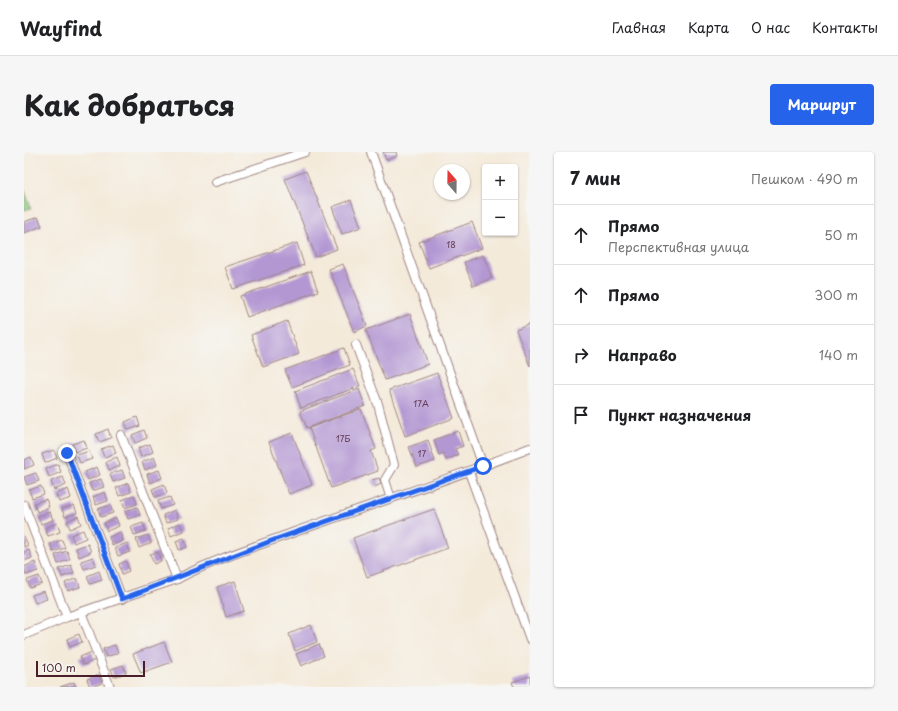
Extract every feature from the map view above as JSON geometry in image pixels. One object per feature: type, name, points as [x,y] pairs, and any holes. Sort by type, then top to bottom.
[{"type":"street","points":[[215,182],[305,152]]},
{"type":"street","points":[[371,152],[483,466]]},
{"type":"street","points":[[356,345],[378,404],[394,465],[385,480],[391,499]]},
{"type":"street","points":[[121,435],[177,579]]},
{"type":"street","points":[[24,635],[67,617],[177,579],[194,570],[271,541],[469,472],[530,448]]},
{"type":"street","points":[[67,453],[122,599]]},
{"type":"street","points":[[469,472],[530,639]]},
{"type":"street","points":[[24,505],[67,617]]},
{"type":"street","points":[[81,612],[110,687]]},
{"type":"green space","points":[[24,189],[31,208],[24,210]]},
{"type":"building","points":[[383,152],[396,152],[397,156],[386,160]]},
{"type":"building","points":[[306,171],[337,249],[316,257],[285,179]]},
{"type":"building","points":[[351,200],[361,227],[342,234],[332,207]]},
{"type":"building","points":[[38,217],[42,226],[24,233],[24,222]]},
{"type":"building","points":[[472,222],[482,248],[429,268],[419,242]]},
{"type":"building","points":[[297,243],[304,265],[233,289],[225,267]]},
{"type":"building","points":[[483,255],[492,278],[473,286],[464,262]]},
{"type":"building","points":[[343,264],[367,326],[354,332],[329,269]]},
{"type":"building","points":[[311,271],[318,291],[247,317],[240,296]]},
{"type":"building","points":[[410,314],[428,364],[385,380],[366,330]]},
{"type":"building","points":[[287,321],[299,354],[263,367],[251,335]]},
{"type":"building","points":[[530,324],[530,366],[516,330]]},
{"type":"building","points":[[344,348],[350,365],[292,387],[285,370]]},
{"type":"building","points":[[353,369],[360,386],[301,408],[295,391]]},
{"type":"building","points":[[437,373],[454,418],[405,436],[389,390]]},
{"type":"building","points":[[359,389],[365,406],[307,428],[300,411]]},
{"type":"building","points":[[361,409],[376,449],[371,451],[378,471],[331,488],[309,428]]},
{"type":"building","points":[[137,417],[140,426],[128,430],[125,422]]},
{"type":"building","points":[[108,429],[111,438],[99,442],[96,434]]},
{"type":"building","points":[[144,430],[147,438],[135,443],[132,435]]},
{"type":"building","points":[[458,431],[463,446],[455,449],[458,455],[446,460],[443,453],[439,455],[434,440]]},
{"type":"building","points":[[292,433],[312,485],[289,494],[269,442]]},
{"type":"building","points":[[84,440],[87,448],[75,452],[72,444]]},
{"type":"building","points":[[428,440],[435,461],[417,467],[409,447]]},
{"type":"building","points":[[150,444],[153,452],[141,457],[138,448]]},
{"type":"building","points":[[113,445],[116,453],[104,457],[101,449]]},
{"type":"building","points":[[54,450],[57,458],[45,463],[42,454]]},
{"type":"building","points":[[89,451],[92,459],[80,463],[77,455]]},
{"type":"building","points":[[31,457],[34,465],[24,469],[24,460]]},
{"type":"building","points":[[117,457],[120,466],[109,470],[106,462]]},
{"type":"building","points":[[154,457],[157,465],[145,470],[142,462]]},
{"type":"building","points":[[58,464],[61,472],[49,477],[46,469]]},
{"type":"building","points":[[97,467],[100,475],[88,480],[85,472]]},
{"type":"building","points":[[122,470],[125,478],[113,482],[110,474]]},
{"type":"building","points":[[159,470],[162,478],[150,483],[147,474]]},
{"type":"building","points":[[36,473],[39,481],[27,485],[24,477]]},
{"type":"building","points":[[63,477],[66,485],[54,490],[51,481]]},
{"type":"building","points":[[379,478],[381,484],[375,487],[372,480]]},
{"type":"building","points":[[101,479],[104,487],[92,491],[89,483]]},
{"type":"building","points":[[128,483],[131,492],[119,496],[116,488]]},
{"type":"building","points":[[164,484],[167,493],[155,497],[152,489]]},
{"type":"building","points":[[41,486],[44,494],[32,498],[29,490]]},
{"type":"building","points":[[68,489],[71,498],[59,502],[56,494]]},
{"type":"building","points":[[105,492],[108,501],[96,505],[93,497]]},
{"type":"building","points":[[134,495],[137,504],[125,508],[122,500]]},
{"type":"building","points":[[170,497],[173,505],[161,509],[158,501]]},
{"type":"building","points":[[46,499],[49,507],[37,512],[34,503]]},
{"type":"building","points":[[74,505],[77,513],[65,517],[62,509]]},
{"type":"building","points":[[110,505],[113,513],[101,517],[98,509]]},
{"type":"building","points":[[137,507],[140,515],[128,519],[125,511]]},
{"type":"building","points":[[434,509],[448,548],[367,577],[353,538]]},
{"type":"building","points":[[175,510],[178,519],[166,523],[163,515]]},
{"type":"building","points":[[50,512],[53,520],[41,524],[38,516]]},
{"type":"building","points":[[78,516],[81,524],[70,529],[67,521]]},
{"type":"building","points":[[116,518],[119,526],[107,531],[104,523]]},
{"type":"building","points":[[57,523],[60,532],[48,536],[45,528]]},
{"type":"building","points":[[143,523],[146,531],[134,535],[131,527]]},
{"type":"building","points":[[180,523],[183,531],[171,536],[168,528]]},
{"type":"building","points":[[83,530],[86,538],[74,543],[71,535]]},
{"type":"building","points":[[120,532],[123,541],[112,545],[109,537]]},
{"type":"building","points":[[148,535],[151,543],[139,548],[136,539]]},
{"type":"building","points":[[24,536],[28,545],[24,547]]},
{"type":"building","points":[[184,538],[187,547],[179,550],[176,541]]},
{"type":"building","points":[[62,540],[65,548],[53,552],[50,544]]},
{"type":"building","points":[[127,543],[130,552],[118,556],[115,548]]},
{"type":"building","points":[[88,544],[91,552],[79,557],[76,548]]},
{"type":"building","points":[[29,550],[32,558],[24,561],[24,552]]},
{"type":"building","points":[[67,551],[70,559],[58,564],[55,555]]},
{"type":"building","points":[[158,552],[161,561],[154,564],[150,554]]},
{"type":"building","points":[[93,557],[96,565],[84,569],[81,561]]},
{"type":"building","points":[[126,561],[129,571],[122,574],[119,564]]},
{"type":"building","points":[[35,562],[38,571],[26,575],[24,567]]},
{"type":"building","points":[[71,565],[74,573],[62,577],[59,569]]},
{"type":"building","points":[[99,571],[102,580],[90,584],[87,576]]},
{"type":"building","points":[[39,576],[42,584],[30,588],[27,580]]},
{"type":"building","points":[[77,578],[80,587],[68,591],[65,583]]},
{"type":"building","points":[[235,581],[244,611],[226,617],[217,587]]},
{"type":"building","points":[[44,591],[47,599],[35,603],[32,595]]},
{"type":"building","points":[[311,625],[317,642],[295,651],[289,634]]},
{"type":"building","points":[[79,634],[82,642],[70,647],[67,639]]},
{"type":"building","points":[[164,642],[172,662],[141,673],[133,654]]},
{"type":"building","points":[[319,644],[324,656],[301,666],[296,654]]},
{"type":"building","points":[[115,645],[118,653],[106,657],[103,649]]},
{"type":"building","points":[[92,652],[95,660],[83,665],[80,657]]},
{"type":"building","points":[[123,665],[126,673],[114,677],[111,669]]},
{"type":"building","points":[[99,675],[102,683],[90,687],[87,679]]},
{"type":"building","points":[[530,676],[530,687],[514,687],[512,682]]},
{"type":"building","points":[[74,682],[76,687],[60,687]]},
{"type":"route","points":[[67,453],[122,599],[177,579],[194,570],[271,541],[483,466]]}]
